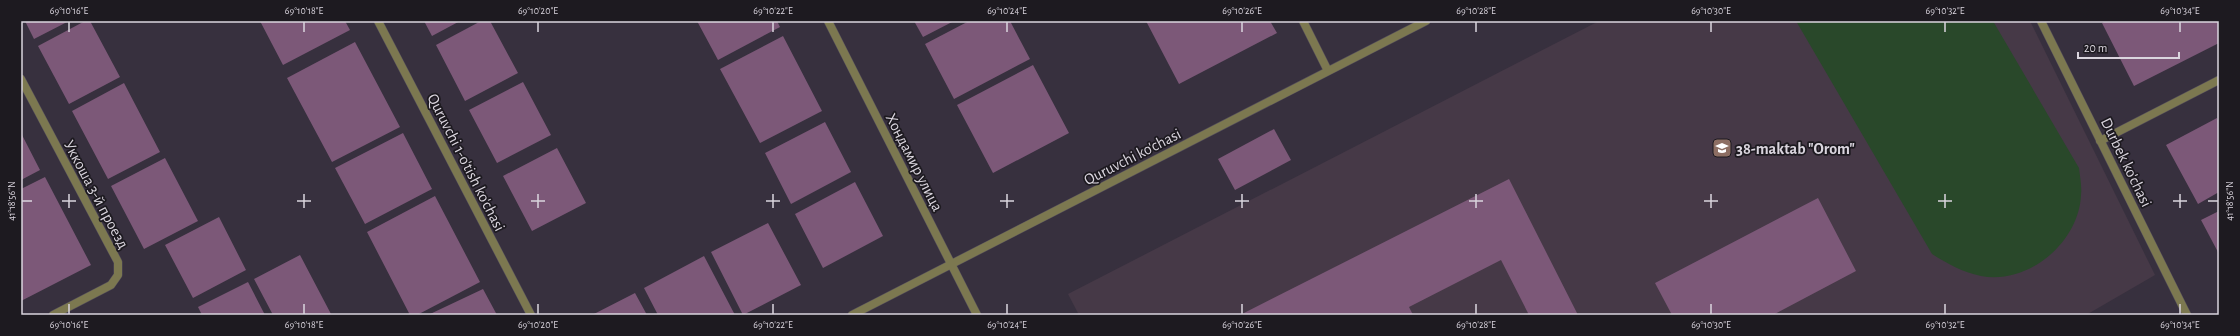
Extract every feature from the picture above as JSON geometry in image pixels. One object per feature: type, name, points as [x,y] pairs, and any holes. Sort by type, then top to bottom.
[{"type":"street","name":"Quruvchi 1-o'tish ko'chasi","points":[[378,21],[531,315]]},
{"type":"street","name":"Хондамир улица","points":[[828,21],[977,315]]},
{"type":"street","points":[[1303,21],[1328,71]]},
{"type":"street","name":"Quruvchi ko'chasi","points":[[852,315],[1426,21]]},
{"type":"street","name":"Durbek ko'chasi","points":[[2041,21],[2187,315]]},
{"type":"street","name":"Уккоша 3-й проезд","points":[[21,79],[118,262],[118,275],[111,285],[53,315]]},
{"type":"street","points":[[2100,141],[2219,80]]},
{"type":"shaded area","name":"38-maktab \"Orom\"","points":[[1599,21],[2030,21],[2155,275],[2086,315],[1079,315],[1068,294]]},
{"type":"green space","points":[[1796,21],[1993,21],[2079,168],[2081,192],[2078,212],[2071,229],[2061,244],[2033,267],[2017,274],[1999,277],[1981,276],[1961,270],[1932,254]]},
{"type":"building","points":[[25,21],[69,21],[34,39]]},
{"type":"building","points":[[85,21],[90,21],[120,77],[69,104],[38,46]]},
{"type":"building","points":[[260,21],[345,21],[350,30],[283,65]]},
{"type":"building","points":[[424,21],[460,21],[432,36]]},
{"type":"building","points":[[481,21],[490,21],[518,73],[465,101],[436,45]]},
{"type":"building","points":[[697,21],[777,21],[780,27],[718,60]]},
{"type":"building","points":[[914,21],[954,21],[923,37]]},
{"type":"building","points":[[969,21],[1010,21],[1030,59],[954,99],[925,44]]},
{"type":"building","points":[[1146,21],[1270,21],[1277,33],[1179,84]]},
{"type":"building","points":[[2106,21],[2219,21],[2219,43],[2134,86],[2102,23]]},
{"type":"building","points":[[783,36],[822,111],[760,143],[720,69]]},
{"type":"building","points":[[355,42],[400,127],[332,162],[287,78]]},
{"type":"building","points":[[1033,65],[1069,133],[993,173],[957,105]]},
{"type":"building","points":[[523,82],[551,135],[497,163],[469,110]]},
{"type":"building","points":[[124,83],[160,152],[108,179],[72,111]]},
{"type":"building","points":[[2217,118],[2219,123],[2219,192],[2198,204],[2166,145]]},
{"type":"building","points":[[825,122],[851,172],[791,204],[765,153]]},
{"type":"building","points":[[1274,129],[1291,160],[1235,190],[1218,159]]},
{"type":"building","points":[[21,133],[40,170],[21,180]]},
{"type":"building","points":[[403,133],[432,189],[365,224],[335,168]]},
{"type":"building","points":[[557,148],[586,203],[532,231],[503,176]]},
{"type":"building","points":[[165,158],[198,221],[144,249],[111,186]]},
{"type":"building","points":[[45,177],[91,265],[21,301],[21,189]]},
{"type":"building","points":[[1509,179],[1578,315],[1529,315],[1501,260],[1409,307],[1413,315],[1240,315]]},
{"type":"building","points":[[855,182],[883,236],[823,268],[795,214]]},
{"type":"building","points":[[435,196],[480,282],[417,315],[410,315],[367,232]]},
{"type":"building","points":[[1818,198],[1856,271],[1773,315],[1672,315],[1655,283]]},
{"type":"building","points":[[2219,211],[2219,254],[2201,220]]},
{"type":"building","points":[[219,217],[246,270],[193,298],[165,245]]},
{"type":"building","points":[[768,223],[801,285],[743,315],[711,252]]},
{"type":"building","points":[[300,255],[331,314],[273,315],[254,279]]},
{"type":"building","points":[[704,256],[735,315],[658,315],[644,288]]},
{"type":"building","points":[[248,282],[265,315],[202,315],[198,307]]},
{"type":"building","points":[[483,289],[497,315],[428,315]]},
{"type":"building","points":[[635,293],[647,315],[592,315]]},
{"type":"place","name":"38-maktab \"Orom\"","points":[[1722,148]]}]
